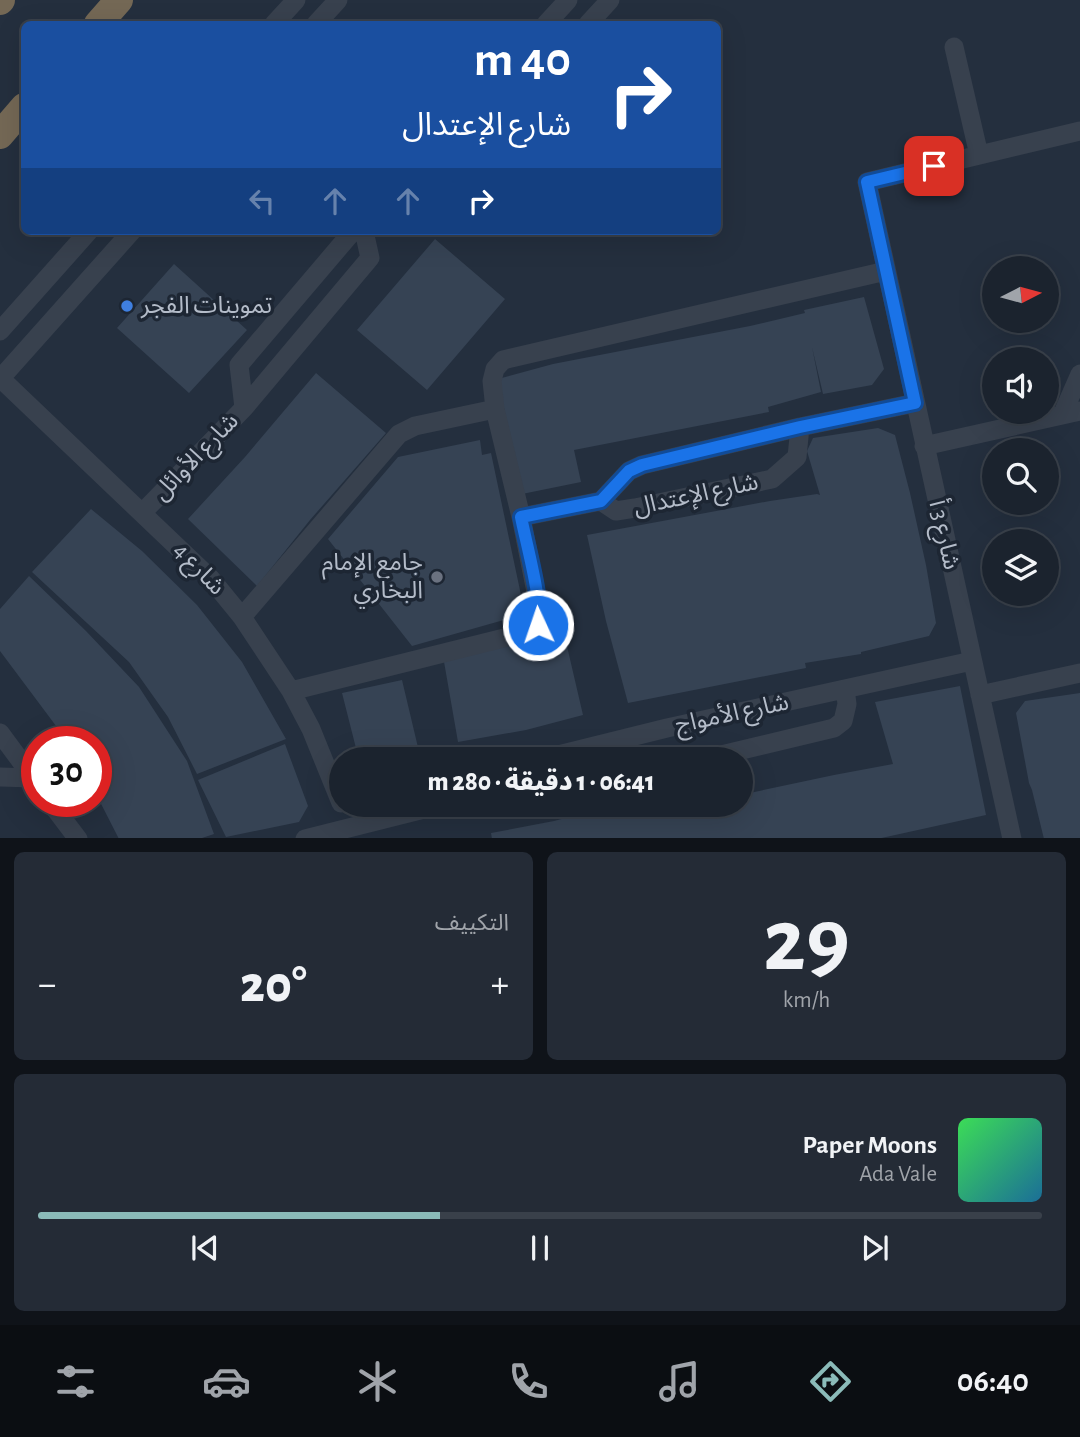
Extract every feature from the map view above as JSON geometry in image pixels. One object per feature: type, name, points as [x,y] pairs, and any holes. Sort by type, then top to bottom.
[{"type":"highway","points":[[101,21],[119,0]]},
{"type":"highway","points":[[0,135],[21,110]]},
{"type":"street","points":[[277,21],[296,0]]},
{"type":"street","points":[[319,21],[338,0]]},
{"type":"street","points":[[549,21],[568,0]]},
{"type":"street","points":[[591,21],[610,0]]},
{"type":"street","points":[[954,47],[979,155],[1080,131]]},
{"type":"street","name":"شارع 3 أ","points":[[979,155],[867,182],[1012,838]]},
{"type":"street","points":[[0,331],[85,235]]},
{"type":"street","points":[[0,378],[128,235]]},
{"type":"street","name":"شارع الأوائل","points":[[142,513],[244,408],[239,365],[350,235]]},
{"type":"street","points":[[244,408],[370,258],[365,235]]},
{"type":"street","points":[[290,691],[528,632],[538,625],[540,617],[521,517],[495,409],[492,381],[495,369],[503,360],[886,271]]},
{"type":"street","points":[[924,446],[1071,413],[1080,374]]},
{"type":"street","name":"شارع 4","points":[[0,378],[211,579],[242,617],[290,691],[311,729],[329,773]]},
{"type":"street","name":"شارع الإعتدال","points":[[521,517],[601,501],[629,471],[642,465],[915,403]]},
{"type":"street","points":[[242,617],[398,434],[415,426],[495,409]]},
{"type":"street","name":"شارع الإعتدال","points":[[601,501],[616,511],[772,479],[797,457],[800,427]]},
{"type":"street","name":"شارع الأمواج","points":[[590,747],[972,661]]},
{"type":"street","points":[[980,695],[1080,673]]},
{"type":"street","name":"شارع الأمواج","points":[[753,747],[834,728],[843,721],[847,704],[845,689]]},
{"type":"street","points":[[0,733],[21,761]]},
{"type":"street","points":[[0,777],[21,779]]},
{"type":"street","points":[[62,817],[78,838]]},
{"type":"street","points":[[305,838],[351,833],[402,817]]},
{"type":"building","points":[[435,239],[505,299],[427,390],[357,330]]},
{"type":"building","points":[[174,264],[247,330],[189,393],[117,328]]},
{"type":"building","points":[[864,297],[884,369],[872,385],[823,394],[812,347],[821,392],[768,407],[769,412],[574,450],[581,482],[522,494],[498,379],[553,364],[750,326],[805,313],[804,310]]},
{"type":"building","points":[[316,373],[386,433],[257,586],[188,519]]},
{"type":"building","points":[[878,428],[895,435],[910,493],[936,623],[929,636],[861,654],[805,663],[806,668],[628,703],[587,535],[770,501],[820,495],[807,451],[813,438]]},
{"type":"building","name":"جامع الإمام البخاري","points":[[480,440],[482,455],[491,453],[525,614],[412,646],[328,539],[398,457]]},
{"type":"building","points":[[91,509],[142,551],[197,605],[242,662],[286,739],[197,774],[168,717],[129,662],[32,572]]},
{"type":"building","points":[[29,576],[139,687],[187,761],[214,834],[202,838],[118,838],[108,817],[112,817],[112,726],[56,726],[0,651],[0,609]]},
{"type":"building","points":[[563,629],[583,715],[526,730],[458,742],[443,656]]},
{"type":"building","points":[[402,680],[418,747],[356,747],[342,693]]},
{"type":"building","points":[[960,686],[986,815],[882,838],[492,838],[491,833],[569,817],[753,817],[753,792],[893,764],[875,702]]},
{"type":"building","points":[[1080,693],[1080,838],[1044,838],[1029,783],[1016,713],[1025,701]]},
{"type":"building","points":[[285,744],[308,806],[299,822],[226,837],[198,780]]},
{"type":"place","name":"تموينات الفجر","points":[[127,306]]},
{"type":"place","name":"جامع الإمام البخاري","points":[[437,577]]},
{"type":"route","points":[[538,625],[540,617],[537,597],[521,517],[601,501],[629,471],[642,465],[915,403],[867,182],[934,166]]}]
